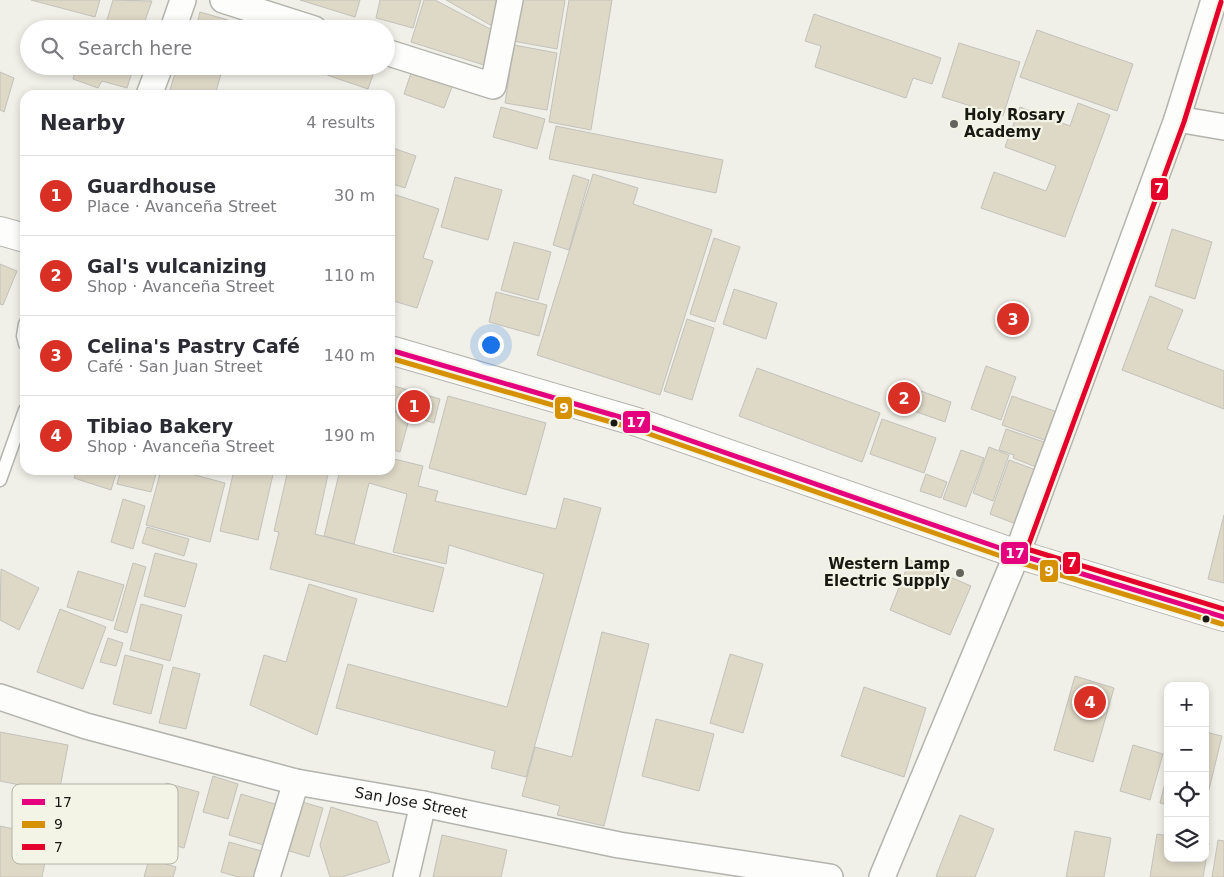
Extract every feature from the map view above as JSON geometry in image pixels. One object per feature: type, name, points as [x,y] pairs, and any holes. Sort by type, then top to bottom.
[{"type":"main road","points":[[0,231],[20,237]]},
{"type":"main road","points":[[395,351],[637,422],[1017,554],[1224,617]]},
{"type":"street","points":[[176,20],[183,0]]},
{"type":"street","points":[[223,0],[286,20]]},
{"type":"street","points":[[395,55],[493,86],[510,0]]},
{"type":"street","points":[[882,877],[1017,554],[1177,119],[1214,0]]},
{"type":"street","points":[[151,90],[157,75]]},
{"type":"street","points":[[1177,119],[1224,127]]},
{"type":"street","name":"San Jose Street","points":[[0,697],[86,726],[296,782],[423,804],[619,845],[830,877]]},
{"type":"street","points":[[267,877],[296,782]]},
{"type":"street","points":[[406,877],[423,804]]},
{"type":"lane","points":[[0,480],[20,424]]},
{"type":"building","points":[[31,0],[100,0],[95,17]]},
{"type":"building","points":[[113,0],[152,1],[145,20],[107,20]]},
{"type":"building","points":[[300,0],[360,0],[355,17]]},
{"type":"building","points":[[380,0],[421,0],[413,28],[395,23],[395,20],[376,18]]},
{"type":"building","points":[[424,0],[435,0],[494,31],[487,66],[411,42]]},
{"type":"building","points":[[446,0],[498,0],[494,27]]},
{"type":"building","points":[[520,0],[565,0],[557,49],[513,41]]},
{"type":"building","points":[[569,0],[612,0],[591,130],[549,122]]},
{"type":"building","points":[[200,12],[228,20],[198,20]]},
{"type":"building","points":[[814,14],[941,58],[932,84],[913,78],[906,98],[815,67],[821,46],[805,41]]},
{"type":"building","points":[[1037,30],[1133,64],[1117,111],[1020,77]]},
{"type":"building","points":[[959,43],[1020,62],[1003,116],[942,97]]},
{"type":"building","points":[[514,45],[557,53],[547,110],[505,103]]},
{"type":"building","points":[[414,64],[455,79],[444,108],[404,94]]},
{"type":"building","points":[[0,72],[14,78],[4,112],[0,110]]},
{"type":"building","points":[[74,75],[131,75],[127,88],[102,81],[98,88],[73,79]]},
{"type":"building","points":[[174,75],[221,75],[216,90],[170,90]]},
{"type":"building","points":[[327,75],[373,75],[368,89]]},
{"type":"building","points":[[1078,103],[1110,115],[1065,237],[981,208],[994,172],[1046,191],[1056,166],[1005,147],[1020,107],[1070,126]]},
{"type":"building","points":[[501,107],[545,119],[537,149],[493,137]]},
{"type":"building","points":[[556,126],[723,160],[716,193],[549,159]]},
{"type":"building","points":[[395,149],[416,156],[405,188],[395,185]]},
{"type":"building","points":[[593,174],[638,188],[633,204],[712,230],[660,395],[537,355]]},
{"type":"building","points":[[573,175],[589,180],[569,250],[553,245]]},
{"type":"building","points":[[455,177],[502,190],[488,240],[441,227]]},
{"type":"building","points":[[395,195],[439,209],[423,258],[433,261],[417,308],[395,301]]},
{"type":"building","points":[[1172,229],[1212,242],[1195,299],[1155,286]]},
{"type":"building","points":[[714,238],[740,247],[715,322],[690,314]]},
{"type":"building","points":[[514,242],[551,252],[538,300],[501,290]]},
{"type":"building","points":[[0,264],[17,271],[3,305],[0,304]]},
{"type":"building","points":[[734,289],[777,303],[766,339],[723,324]]},
{"type":"building","points":[[496,292],[547,305],[539,336],[489,322]]},
{"type":"building","points":[[1150,296],[1183,310],[1167,349],[1224,371],[1224,409],[1122,370]]},
{"type":"building","points":[[687,319],[714,328],[692,400],[664,391]]},
{"type":"building","points":[[986,366],[1016,377],[1001,420],[971,409]]},
{"type":"building","points":[[757,368],[880,413],[862,462],[739,416]]},
{"type":"building","points":[[395,386],[440,399],[434,423],[395,411]]},
{"type":"building","points":[[921,391],[951,402],[945,422],[914,411]]},
{"type":"building","points":[[448,396],[546,423],[526,495],[429,468]]},
{"type":"building","points":[[1012,396],[1057,412],[1047,441],[1002,425]]},
{"type":"building","points":[[395,412],[410,416],[400,452],[395,450]]},
{"type":"building","points":[[882,419],[936,438],[924,473],[870,454]]},
{"type":"building","points":[[1006,429],[1044,442],[1036,467],[1013,458],[1014,455],[999,450]]},
{"type":"building","points":[[989,447],[1009,455],[993,501],[973,493]]},
{"type":"building","points":[[961,450],[984,458],[966,507],[943,499]]},
{"type":"building","points":[[395,459],[423,466],[418,486],[438,491],[435,501],[556,529],[564,498],[601,508],[526,777],[491,768],[495,751],[336,708],[348,664],[507,707],[544,574],[449,545],[446,564],[393,552],[407,494],[369,483],[354,544],[324,536],[339,475],[395,475]]},
{"type":"building","points":[[1009,460],[1036,470],[1016,524],[990,514]]},
{"type":"building","points":[[926,474],[947,482],[941,498],[920,491]]},
{"type":"building","points":[[75,475],[116,475],[111,490],[74,478]]},
{"type":"building","points":[[120,475],[156,475],[151,492],[117,484]]},
{"type":"building","points":[[160,475],[195,475],[225,483],[210,542],[146,525]]},
{"type":"building","points":[[233,475],[273,475],[258,540],[220,531]]},
{"type":"building","points":[[287,475],[328,475],[315,534],[444,568],[433,612],[270,569],[279,532],[274,531]]},
{"type":"building","points":[[123,499],[145,506],[133,549],[111,542]]},
{"type":"building","points":[[1224,515],[1224,583],[1208,579]]},
{"type":"building","points":[[147,527],[189,539],[184,556],[142,543]]},
{"type":"building","points":[[155,553],[197,564],[185,607],[144,596]]},
{"type":"building","points":[[910,560],[971,586],[950,635],[890,610]]},
{"type":"building","points":[[133,563],[146,567],[127,633],[114,629]]},
{"type":"building","points":[[1,569],[39,588],[19,630],[0,620]]},
{"type":"building","points":[[78,571],[124,585],[113,621],[67,607]]},
{"type":"building","points":[[309,584],[357,599],[317,735],[250,705],[264,655],[286,662]]},
{"type":"building","points":[[141,604],[182,615],[170,661],[130,650]]},
{"type":"building","points":[[60,609],[106,627],[83,689],[37,672]]},
{"type":"building","points":[[602,632],[649,644],[604,826],[557,815],[560,806],[522,796],[535,747],[572,757]]},
{"type":"building","points":[[108,638],[123,643],[116,666],[100,662]]},
{"type":"building","points":[[730,654],[763,664],[743,733],[710,723]]},
{"type":"building","points":[[125,655],[163,665],[151,714],[113,704]]},
{"type":"building","points":[[173,667],[200,674],[186,729],[159,723]]},
{"type":"building","points":[[1075,676],[1114,688],[1093,762],[1054,750]]},
{"type":"building","points":[[864,687],[926,708],[904,777],[841,756]]},
{"type":"building","points":[[656,719],[714,734],[699,791],[642,776]]},
{"type":"building","points":[[0,732],[68,745],[61,784],[15,784],[0,781]]},
{"type":"building","points":[[1209,733],[1222,736],[1209,790]]},
{"type":"building","points":[[1133,745],[1163,754],[1150,800],[1120,791]]},
{"type":"building","points":[[213,776],[238,784],[228,819],[203,812]]},
{"type":"building","points":[[178,786],[199,792],[184,848],[178,846]]},
{"type":"building","points":[[1164,787],[1164,804],[1160,803]]},
{"type":"building","points":[[241,794],[278,805],[267,846],[229,835]]},
{"type":"building","points":[[295,800],[323,808],[309,857],[280,848]]},
{"type":"building","points":[[331,807],[377,822],[390,862],[342,877],[330,877],[320,845]]},
{"type":"building","points":[[960,815],[994,829],[975,877],[936,876]]},
{"type":"building","points":[[0,826],[12,829],[12,864],[45,864],[42,877],[0,877]]},
{"type":"building","points":[[1075,831],[1111,838],[1104,877],[1066,877]]},
{"type":"building","points":[[1157,834],[1164,835],[1164,862],[1206,862],[1203,877],[1150,877]]},
{"type":"building","points":[[442,835],[507,850],[501,877],[433,877]]},
{"type":"building","points":[[1218,840],[1224,841],[1224,877],[1212,877]]},
{"type":"building","points":[[229,842],[265,852],[259,877],[238,877],[221,872]]},
{"type":"building","points":[[148,864],[166,864],[176,867],[173,877],[144,877]]},
{"type":"transit line","name":"7","points":[[1221,2],[1184,122],[1027,549],[1224,609]]},
{"type":"transit line","name":"17","points":[[395,351],[637,422],[1017,554],[1224,617]]},
{"type":"transit line","name":"9","points":[[395,359],[635,429],[1015,561],[1222,624]]},
{"type":"place","name":"Holy Rosary Academy","points":[[954,124]]},
{"type":"place","name":"Celina's Pastry Café","points":[[1013,319]]},
{"type":"place","name":"Gal's vulcanizing","points":[[904,398]]},
{"type":"place","name":"Guardhouse","points":[[414,406]]},
{"type":"place","name":"Western Lamp Electric Supply","points":[[960,573]]},
{"type":"place","name":"Tibiao Bakery","points":[[1090,702]]}]
